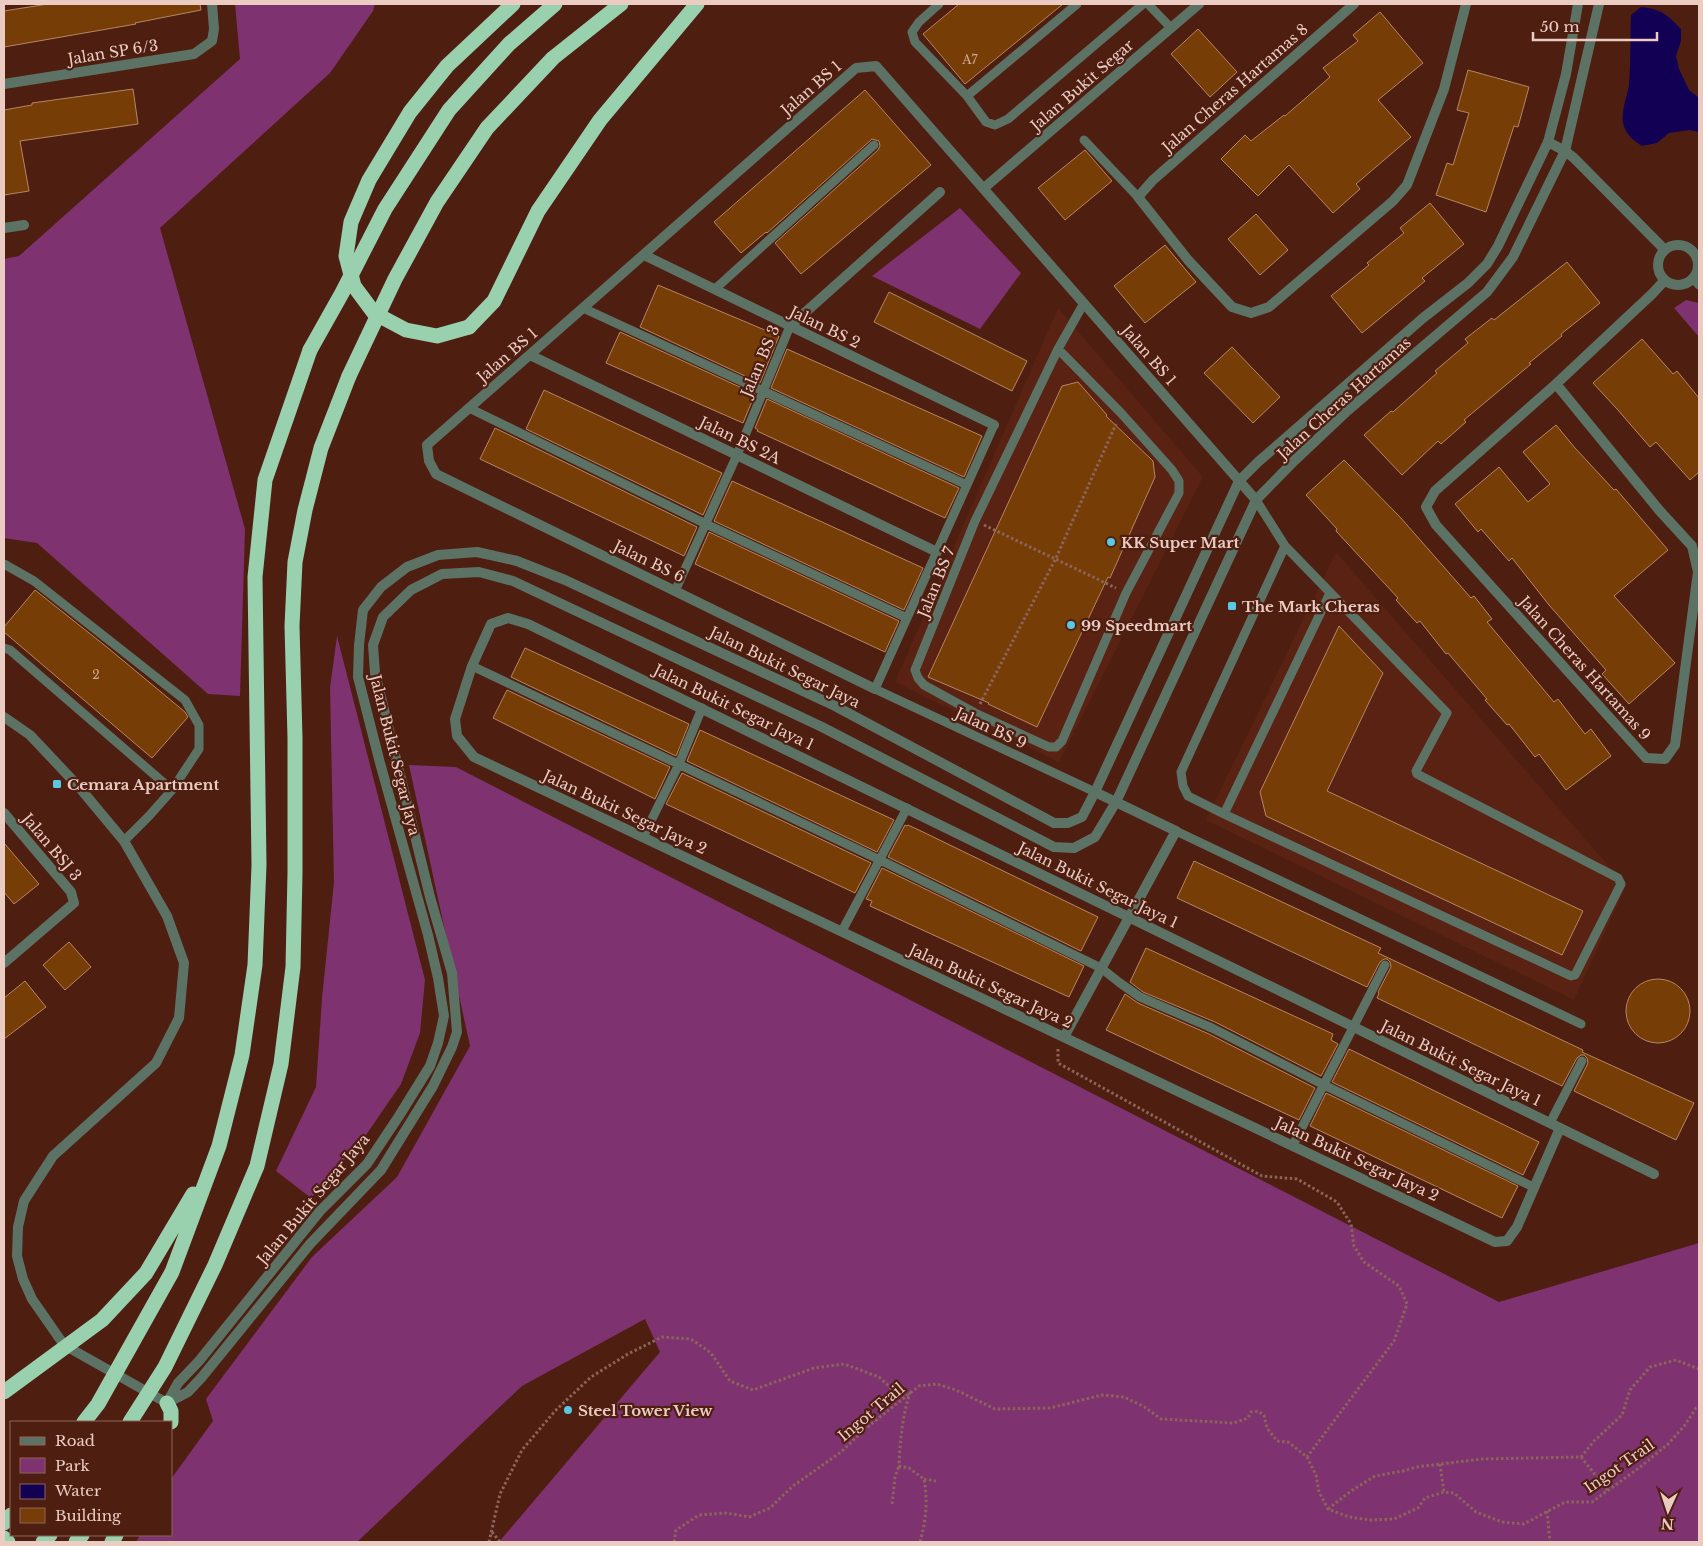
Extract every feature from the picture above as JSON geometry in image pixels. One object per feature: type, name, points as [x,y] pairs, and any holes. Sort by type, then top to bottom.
[{"type":"highway","points":[[513,4],[447,66],[410,112],[369,180],[350,222],[346,256],[354,286],[374,313],[406,330],[437,336],[469,327],[494,301],[538,211],[600,120],[697,4]]},
{"type":"highway","points":[[85,1421],[98,1404],[172,1272],[219,1146],[242,1055],[255,965],[259,865],[255,577],[266,480],[310,350],[385,209],[449,110],[509,44],[555,4]]},
{"type":"highway","points":[[131,1421],[165,1367],[215,1264],[257,1166],[281,1064],[293,967],[295,738],[292,626],[296,562],[305,510],[321,448],[348,376],[395,279],[437,202],[487,128],[553,58],[620,4]]},
{"type":"highway","points":[[4,1392],[102,1320],[146,1273],[184,1210],[219,1146]]},
{"type":"highway","points":[[167,1402],[171,1412],[171,1421]]},
{"type":"highway","points":[[4,1538],[8,1542]]},
{"type":"street","name":"Jalan SP 6/3","points":[[4,84],[194,54],[212,41],[214,29],[212,4]]},
{"type":"street","name":"Jalan Bukit Segar","points":[[984,188],[1199,4]]},
{"type":"street","name":"Jalan Cheras Hartamas 8","points":[[1138,197],[1153,180],[1354,4]]},
{"type":"street","points":[[1138,197],[1188,260],[1232,307],[1252,313],[1269,307],[1392,200],[1406,185],[1444,90],[1466,4]]},
{"type":"street","name":"Jalan Cheras Hartamas","points":[[1054,823],[1082,818],[1239,481],[1423,318],[1468,283],[1487,264],[1498,246],[1548,142],[1566,74],[1578,4]]},
{"type":"street","name":"Jalan Cheras Hartamas","points":[[1054,847],[1074,848],[1095,837],[1116,802],[1256,500],[1346,412],[1487,292],[1513,257],[1565,151],[1599,4]]},
{"type":"street","name":"Jalan BS 1","points":[[427,445],[856,68],[876,66],[1256,500]]},
{"type":"street","points":[[1548,142],[1565,151],[1585,169],[1665,250]]},
{"type":"street","name":"Jalan BS 3","points":[[790,326],[940,192]]},
{"type":"street","points":[[4,228],[24,224]]},
{"type":"street","points":[[1682,245],[1696,248],[1698,268],[1696,282],[1676,285],[1665,280],[1659,268],[1661,256],[1665,250],[1682,245]]},
{"type":"street","name":"Jalan BS 2","points":[[644,255],[994,426]]},
{"type":"street","name":"Jalan Cheras Hartamas 9","points":[[1556,384],[1659,510],[1692,546],[1698,572],[1675,745],[1665,759],[1646,758],[1436,525],[1426,507],[1436,491],[1556,384],[1665,280]]},
{"type":"street","name":"Jalan BS 2A","points":[[530,354],[937,552]]},
{"type":"street","name":"Jalan BS 6","points":[[427,445],[429,461],[436,474],[875,689]]},
{"type":"street","name":"Jalan Bukit Segar Jaya","points":[[167,1402],[178,1383],[199,1361],[320,1211],[366,1164],[430,1066],[438,1043],[444,1016],[438,978],[358,677],[363,610],[381,587],[407,567],[438,555],[477,552],[517,561],[566,580],[835,706],[1054,823]]},
{"type":"street","name":"Jalan Bukit Segar Jaya","points":[[167,1402],[188,1392],[202,1377],[310,1244],[381,1170],[433,1086],[452,1047],[456,1032],[452,973],[430,897],[382,704],[373,645],[383,617],[411,590],[442,574],[479,572],[512,581],[822,727],[1054,847]]},
{"type":"street","name":"Jalan Bukit Segar Jaya 1","points":[[474,757],[457,736],[454,719],[472,666],[490,624],[508,618],[528,624],[1654,1174]]},
{"type":"street","points":[[4,717],[30,734],[79,787],[124,841],[167,916],[184,963],[179,1018],[156,1063],[53,1156],[24,1200],[18,1227],[18,1256],[23,1279],[32,1299],[64,1345],[167,1402]]},
{"type":"street","name":"Jalan Bukit Segar Jaya 2","points":[[474,757],[1495,1242],[1507,1241],[1516,1227],[1533,1187]]},
{"type":"street","points":[[1064,1037],[1176,831],[1095,792]]},
{"type":"street","name":"Jalan BSJ 3","points":[[4,813],[71,892],[74,903],[4,963]]},
{"type":"street","points":[[1533,1187],[1560,1128]]},
{"type":"lane","points":[[939,4],[919,22],[912,32],[915,42],[967,96],[986,122],[995,125],[1008,119],[1143,4]]},
{"type":"lane","points":[[967,96],[1077,4]]},
{"type":"lane","points":[[1148,4],[1171,28]]},
{"type":"lane","points":[[1084,140],[1138,197]]},
{"type":"lane","points":[[715,289],[874,146]]},
{"type":"lane","name":"Jalan BS 7","points":[[1084,303],[1058,349],[975,521],[915,670],[918,678],[924,684],[975,713],[1048,747],[1056,747],[1062,742],[1126,593]]},
{"type":"lane","points":[[583,308],[967,485]]},
{"type":"lane","name":"Jalan BS 3","points":[[676,591],[737,455],[790,326]]},
{"type":"lane","points":[[1058,349],[1121,413],[1172,470],[1179,481],[1179,493],[1126,593]]},
{"type":"lane","points":[[470,408],[706,524],[907,618]]},
{"type":"lane","points":[[875,689],[994,426]]},
{"type":"lane","points":[[1256,500],[1285,546],[1447,712],[1416,773],[1618,878],[1621,884],[1575,975],[1571,976],[1188,796],[1183,786],[1181,772],[1285,546]]},
{"type":"lane","points":[[4,564],[34,581],[185,700],[199,725],[199,749],[172,790],[124,841]]},
{"type":"lane","points":[[1224,814],[1330,593]]},
{"type":"lane","points":[[4,648],[10,650],[172,790]]},
{"type":"lane","points":[[472,666],[880,860],[1101,968],[1140,997],[1212,1028],[1533,1187]]},
{"type":"lane","name":"Jalan BS 9","points":[[875,689],[1095,792]]},
{"type":"lane","points":[[643,837],[679,764],[702,708]]},
{"type":"lane","points":[[842,931],[906,808]]},
{"type":"lane","points":[[1176,831],[1581,1024]]},
{"type":"lane","points":[[1293,1145],[1385,965]]},
{"type":"lane","points":[[1550,1123],[1582,1061]]},
{"type":"path","points":[[975,713],[1056,558],[1121,413]]},
{"type":"path","points":[[975,521],[1126,593]]},
{"type":"path","points":[[1064,1037],[1057,1050],[1058,1063],[1262,1176],[1297,1178],[1336,1202],[1351,1224],[1354,1246],[1364,1262],[1399,1286],[1407,1304],[1394,1341],[1307,1457]]},
{"type":"path","points":[[489,1542],[500,1494],[522,1450],[555,1412],[591,1377],[662,1336],[691,1339],[711,1353],[730,1381],[753,1390],[814,1368],[844,1364],[879,1377],[892,1389],[910,1393],[905,1409],[900,1444],[900,1466],[895,1477],[892,1504]]},
{"type":"path","points":[[1328,1510],[1351,1491],[1375,1476],[1416,1467],[1482,1459],[1522,1457],[1560,1459],[1581,1457],[1594,1441],[1622,1416],[1630,1390],[1650,1367],[1676,1360],[1699,1369]]},
{"type":"path","name":"Ingot Trail","points":[[674,1542],[676,1530],[699,1515],[727,1513],[749,1516],[770,1508],[793,1486],[841,1452],[865,1429],[919,1386],[937,1384],[956,1390],[996,1409],[1050,1408],[1102,1395],[1124,1397],[1143,1406],[1161,1420],[1234,1423],[1248,1418],[1251,1412],[1258,1411],[1264,1415],[1267,1428],[1277,1440],[1288,1442],[1307,1457],[1316,1475],[1318,1492],[1328,1510]]},
{"type":"path","name":"Ingot Trail","points":[[1444,1492],[1454,1493],[1476,1512],[1502,1522],[1524,1524],[1565,1502],[1592,1502],[1668,1444],[1699,1406]]},
{"type":"path","points":[[1581,1457],[1608,1491]]},
{"type":"path","points":[[1328,1510],[1349,1517],[1370,1520],[1394,1519],[1418,1508],[1426,1498],[1444,1492],[1440,1464]]},
{"type":"path","points":[[900,1466],[909,1468],[924,1479],[936,1481]]},
{"type":"path","points":[[920,1542],[924,1527],[927,1495],[924,1479]]},
{"type":"path","points":[[1547,1511],[1550,1542]]},
{"type":"path","points":[[492,1532],[500,1542]]},
{"type":"shaded area","points":[[1058,308],[1203,477],[1059,762],[895,682]]},
{"type":"shaded area","points":[[1336,552],[1626,886],[1574,1000],[1206,820]]},
{"type":"green space","points":[[235,4],[375,4],[373,11],[330,73],[160,228],[245,529],[240,696],[208,694],[37,543],[4,538],[4,259],[19,256],[240,59]]},
{"type":"green space","points":[[960,208],[1021,273],[980,329],[872,276]]},
{"type":"green space","points":[[1686,300],[1699,303],[1699,337],[1674,308]]},
{"type":"green space","points":[[337,636],[425,980],[420,1033],[401,1084],[366,1135],[311,1198],[276,1171],[316,1087],[322,998],[334,882],[330,688]]},
{"type":"green space","points":[[409,765],[456,767],[1499,1302],[1699,1243],[1699,1542],[499,1542],[660,1352],[645,1319],[522,1386],[357,1542],[136,1542],[139,1536],[172,1536],[172,1478],[213,1421],[206,1399],[312,1257],[397,1177],[470,1046]]},
{"type":"water","points":[[1641,7],[1654,9],[1664,14],[1681,29],[1681,41],[1676,56],[1679,69],[1689,90],[1699,98],[1699,132],[1689,130],[1669,133],[1657,143],[1642,146],[1628,134],[1623,123],[1623,109],[1629,85],[1631,15]]},
{"type":"building","points":[[48,4],[200,4],[201,10],[136,24],[4,47],[4,11]]},
{"type":"building","points":[[959,4],[1063,4],[965,84],[923,34]]},
{"type":"building","points":[[1380,12],[1423,63],[1378,100],[1411,137],[1356,184],[1360,189],[1333,213],[1289,165],[1258,196],[1221,159],[1245,135],[1251,141],[1285,116],[1330,77],[1323,68],[1358,41],[1353,35]]},
{"type":"building","points":[[1198,29],[1237,72],[1210,97],[1171,54]]},
{"type":"building","points":[[1468,70],[1529,87],[1518,127],[1514,126],[1486,212],[1436,195],[1447,163],[1453,165],[1469,113],[1457,110]]},
{"type":"building","points":[[133,89],[138,124],[20,141],[29,191],[4,195],[4,110],[32,105],[32,103]]},
{"type":"building","points":[[865,90],[931,165],[801,274],[775,243],[878,150],[880,146],[879,141],[872,139],[767,233],[741,253],[714,222]]},
{"type":"building","points":[[1085,150],[1112,181],[1065,220],[1038,188]]},
{"type":"building","points":[[1430,203],[1464,244],[1422,278],[1425,281],[1362,333],[1331,296],[1404,233],[1400,228]]},
{"type":"building","points":[[1256,214],[1288,250],[1260,275],[1228,239]]},
{"type":"building","points":[[1165,245],[1196,282],[1145,323],[1114,286]]},
{"type":"building","points":[[1567,262],[1600,303],[1561,334],[1562,336],[1529,363],[1531,364],[1464,420],[1466,422],[1441,444],[1438,441],[1402,475],[1364,435],[1437,373],[1435,371],[1468,343],[1465,339],[1492,318],[1494,320]]},
{"type":"building","points":[[658,285],[779,336],[760,383],[640,327]]},
{"type":"building","points":[[889,292],[1027,361],[1012,391],[874,322]]},
{"type":"building","points":[[620,332],[755,394],[743,423],[606,363]]},
{"type":"building","points":[[1642,339],[1673,374],[1677,371],[1699,398],[1699,472],[1690,480],[1656,442],[1650,447],[1593,383]]},
{"type":"building","points":[[1232,347],[1280,397],[1253,423],[1204,373]]},
{"type":"building","points":[[787,349],[982,436],[964,477],[771,388]]},
{"type":"building","points":[[1078,382],[1106,416],[1153,461],[1155,477],[1110,578],[1108,577],[1037,727],[989,703],[928,677],[1062,386]]},
{"type":"building","points":[[544,390],[722,473],[703,515],[526,429]]},
{"type":"building","points":[[767,399],[959,488],[945,518],[757,431],[755,428]]},
{"type":"building","points":[[1556,425],[1614,490],[1616,489],[1668,550],[1614,596],[1675,663],[1629,704],[1602,674],[1606,670],[1549,605],[1512,558],[1509,561],[1481,529],[1478,532],[1455,504],[1499,467],[1528,502],[1550,484],[1523,452]]},
{"type":"building","points":[[495,428],[697,527],[684,556],[480,459]]},
{"type":"building","points":[[1344,460],[1400,517],[1471,598],[1474,596],[1492,619],[1487,622],[1554,702],[1558,699],[1585,734],[1591,729],[1611,756],[1566,790],[1539,754],[1535,757],[1509,724],[1507,725],[1485,700],[1487,699],[1448,653],[1446,654],[1420,621],[1417,623],[1396,600],[1398,598],[1336,531],[1337,529],[1306,495]]},
{"type":"building","points":[[732,481],[923,568],[904,610],[714,521]]},
{"type":"building","points":[[709,532],[899,621],[885,652],[695,564]]},
{"type":"building","points":[[35,590],[185,712],[188,717],[152,758],[4,632],[4,627]]},
{"type":"building","points":[[1339,626],[1383,673],[1327,791],[1583,911],[1562,955],[1266,816],[1260,792]]},
{"type":"building","points":[[525,648],[689,724],[676,756],[511,677]]},
{"type":"building","points":[[507,690],[670,767],[655,799],[493,718]]},
{"type":"building","points":[[700,730],[894,820],[877,852],[687,761]]},
{"type":"building","points":[[682,773],[871,863],[855,893],[666,804]]},
{"type":"building","points":[[905,825],[1098,917],[1081,951],[888,857]]},
{"type":"building","points":[[4,843],[39,884],[14,904],[4,892]]},
{"type":"building","points":[[1194,861],[1381,948],[1378,953],[1583,1050],[1582,1052],[1694,1103],[1676,1140],[1574,1091],[1588,1063],[1584,1055],[1577,1058],[1562,1086],[1377,998],[1378,992],[1391,967],[1387,959],[1380,962],[1367,987],[1177,898]]},
{"type":"building","points":[[882,868],[1084,966],[1069,997],[870,906],[872,901],[866,899]]},
{"type":"building","points":[[69,942],[91,967],[65,990],[43,965]]},
{"type":"building","points":[[1146,948],[1333,1034],[1331,1040],[1338,1044],[1321,1076],[1215,1022],[1143,992],[1130,982]]},
{"type":"building","points":[[1658,979],[1670,982],[1681,988],[1687,999],[1690,1011],[1687,1023],[1681,1034],[1670,1040],[1658,1043],[1646,1040],[1635,1034],[1629,1023],[1626,1011],[1629,999],[1635,988],[1646,982]]},
{"type":"building","points":[[25,981],[46,1007],[4,1039],[4,998]]},
{"type":"building","points":[[1125,994],[1138,1003],[1209,1034],[1315,1088],[1299,1120],[1106,1030]]},
{"type":"building","points":[[1349,1049],[1539,1142],[1523,1175],[1332,1082]]},
{"type":"building","points":[[1326,1093],[1518,1186],[1502,1218],[1310,1126]]},
{"type":"place","name":"KK Super Mart","points":[[1111,542]]},
{"type":"place","name":"The Mark Cheras","points":[[1232,606]]},
{"type":"place","name":"99 Speedmart","points":[[1071,625]]},
{"type":"place","name":"Cemara Apartment","points":[[57,784]]},
{"type":"place","name":"Steel Tower View","points":[[568,1410]]}]
